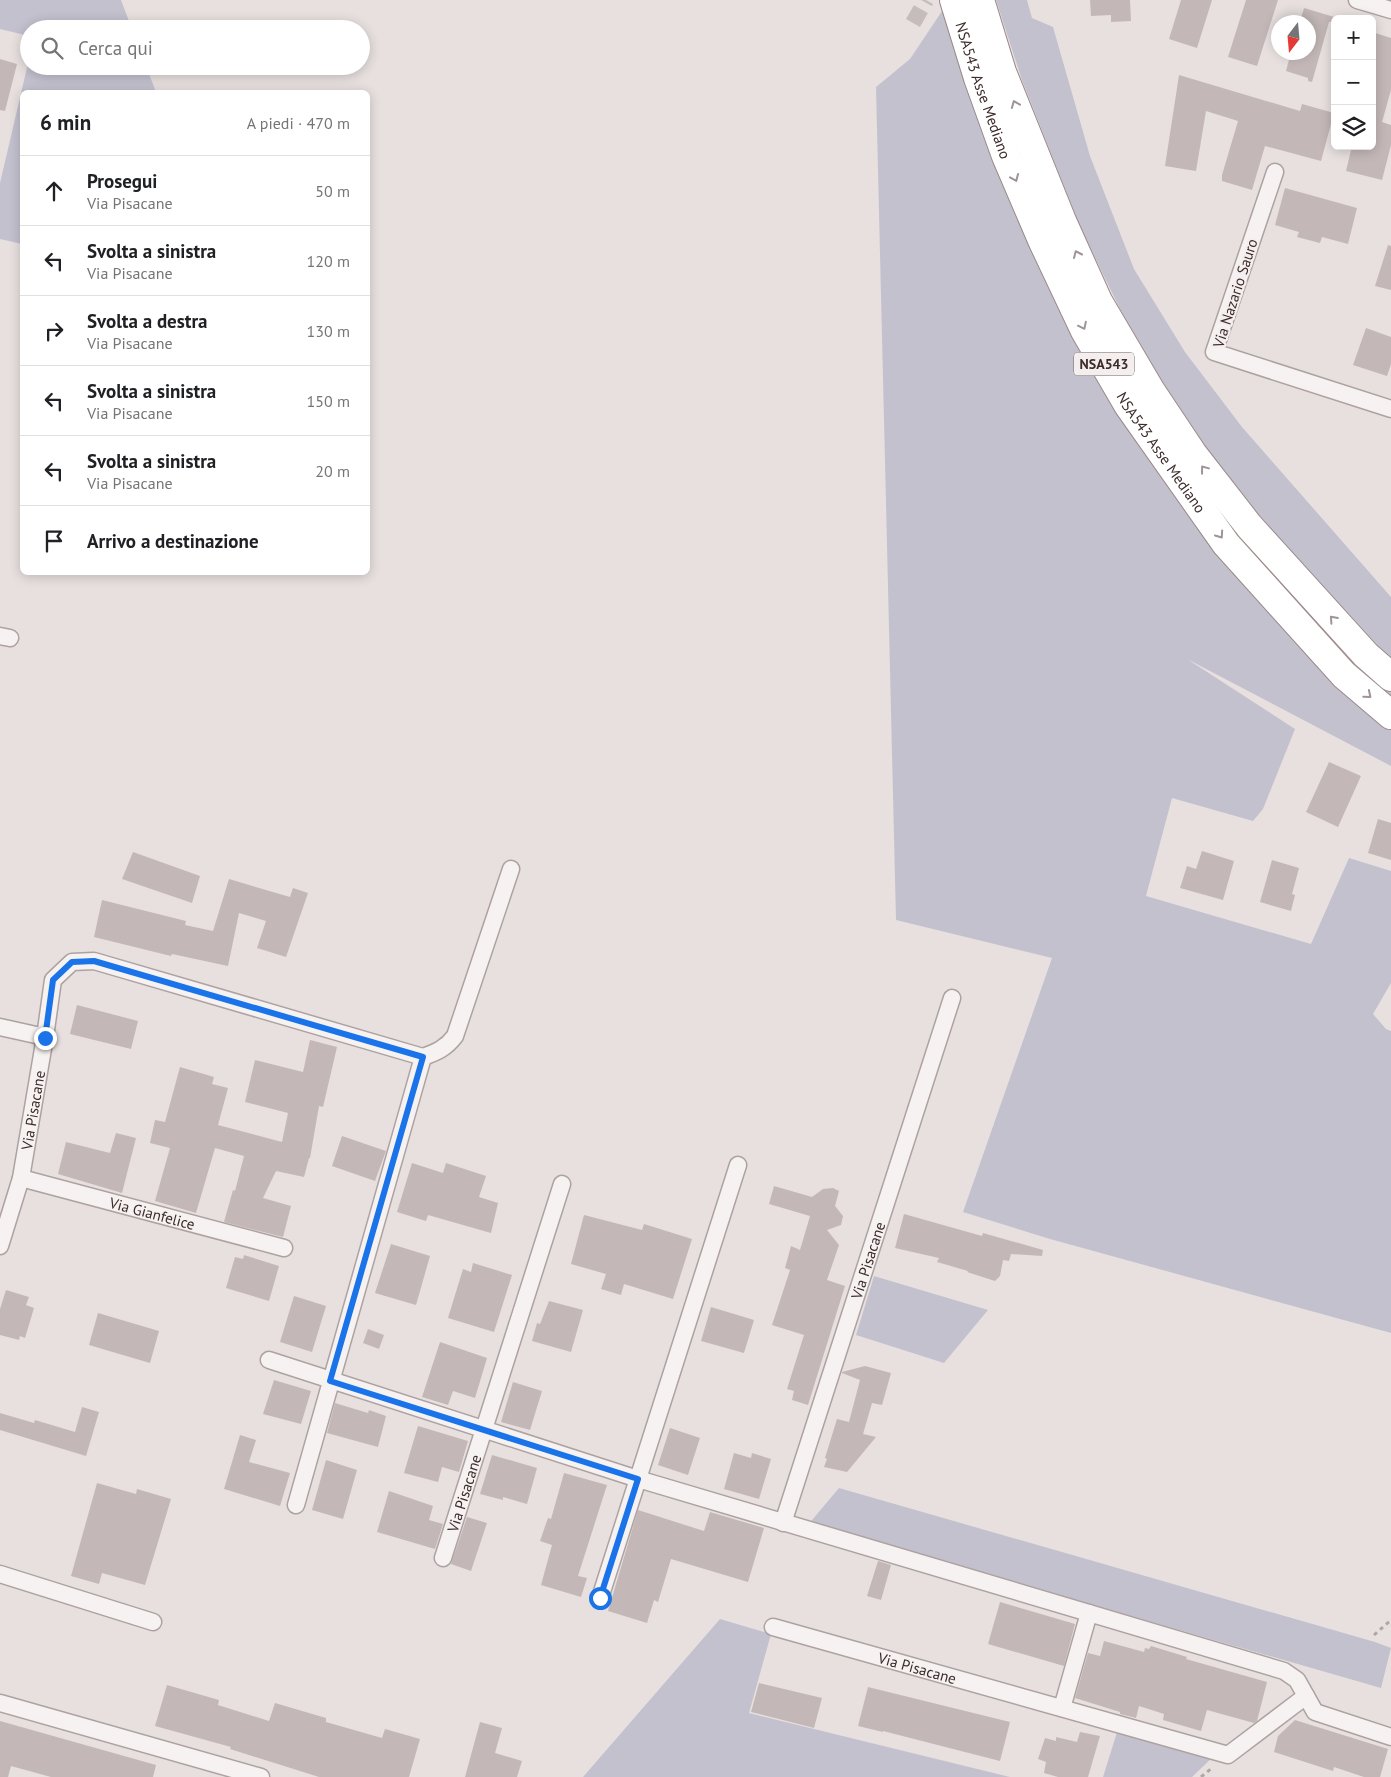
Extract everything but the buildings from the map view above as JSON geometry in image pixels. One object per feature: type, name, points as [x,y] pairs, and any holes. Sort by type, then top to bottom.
[{"type":"highway","name":"NSA543 Asse Mediano","points":[[954,0],[978,78],[1006,156],[1042,240],[1085,331],[1128,405],[1226,544],[1344,676],[1391,715]]},
{"type":"highway","name":"NSA543 Asse Mediano","points":[[980,0],[1002,72],[1066,230],[1098,301],[1151,391],[1193,454],[1249,526],[1366,655],[1391,677]]},
{"type":"street","points":[[1357,0],[1391,10]]},
{"type":"street","name":"Via Nazario Sauro","points":[[1275,172],[1214,352],[1391,409]]},
{"type":"street","points":[[296,1505],[423,1057],[438,1052],[448,1045],[455,1036],[512,869]]},
{"type":"street","name":"Via Pisacane","points":[[0,1246],[7,1198],[22,1178],[53,980],[72,962],[94,961],[423,1057]]},
{"type":"street","name":"Via Pisacane","points":[[784,1523],[952,998]]},
{"type":"street","points":[[0,1027],[45,1038]]},
{"type":"street","points":[[600,1598],[738,1165]]},
{"type":"street","name":"Via Gianfelice","points":[[22,1178],[284,1248]]},
{"type":"street","name":"Via Pisacane","points":[[443,1558],[562,1184]]},
{"type":"street","points":[[269,1360],[638,1479],[1284,1671],[1297,1680],[1315,1712],[1391,1737]]},
{"type":"street","points":[[0,1574],[153,1622]]},
{"type":"street","points":[[1062,1708],[1089,1614]]},
{"type":"street","name":"Via Pisacane","points":[[773,1627],[1228,1755],[1306,1696]]},
{"type":"street","points":[[0,1703],[261,1777]]},
{"type":"path","points":[[1374,1634],[1391,1620]]},
{"type":"shaded area","points":[[0,0],[121,0],[129,20],[20,20],[20,34],[0,29]]},
{"type":"shaded area","points":[[996,0],[1027,0],[1032,18],[1053,27],[1090,156],[1134,269],[1185,352],[1242,427],[1391,597],[1391,766],[1187,659],[1295,729],[1263,809],[1253,821],[1172,798],[1146,896],[1311,944],[1349,858],[1391,871],[1391,983],[1373,1014],[1386,1029],[1391,1031],[1391,1333],[1050,1239],[963,1212],[1052,958],[896,920],[876,87],[910,59],[944,8],[1211,545],[1292,638],[1340,689],[1376,652],[1316,588],[1215,465],[1173,400],[1120,309],[1080,227],[1022,80]]},
{"type":"shaded area","points":[[25,75],[149,75],[155,90],[22,90]]},
{"type":"shaded area","points":[[20,97],[20,244],[0,239],[0,183]]},
{"type":"shaded area","points":[[874,1276],[988,1310],[944,1363],[856,1335]]},
{"type":"shaded area","points":[[839,1488],[1375,1642],[1391,1648],[1381,1688],[995,1577],[807,1526]]},
{"type":"shaded area","points":[[720,1619],[771,1634],[749,1713],[1010,1777],[583,1777]]},
{"type":"shaded area","points":[[1118,1729],[1214,1756],[1192,1777],[1103,1777]]},
{"type":"tunnel","points":[[913,23],[926,0]]},
{"type":"route","points":[[45,1038],[53,980],[72,962],[94,961],[423,1057],[330,1381],[638,1479],[600,1598]]}]
